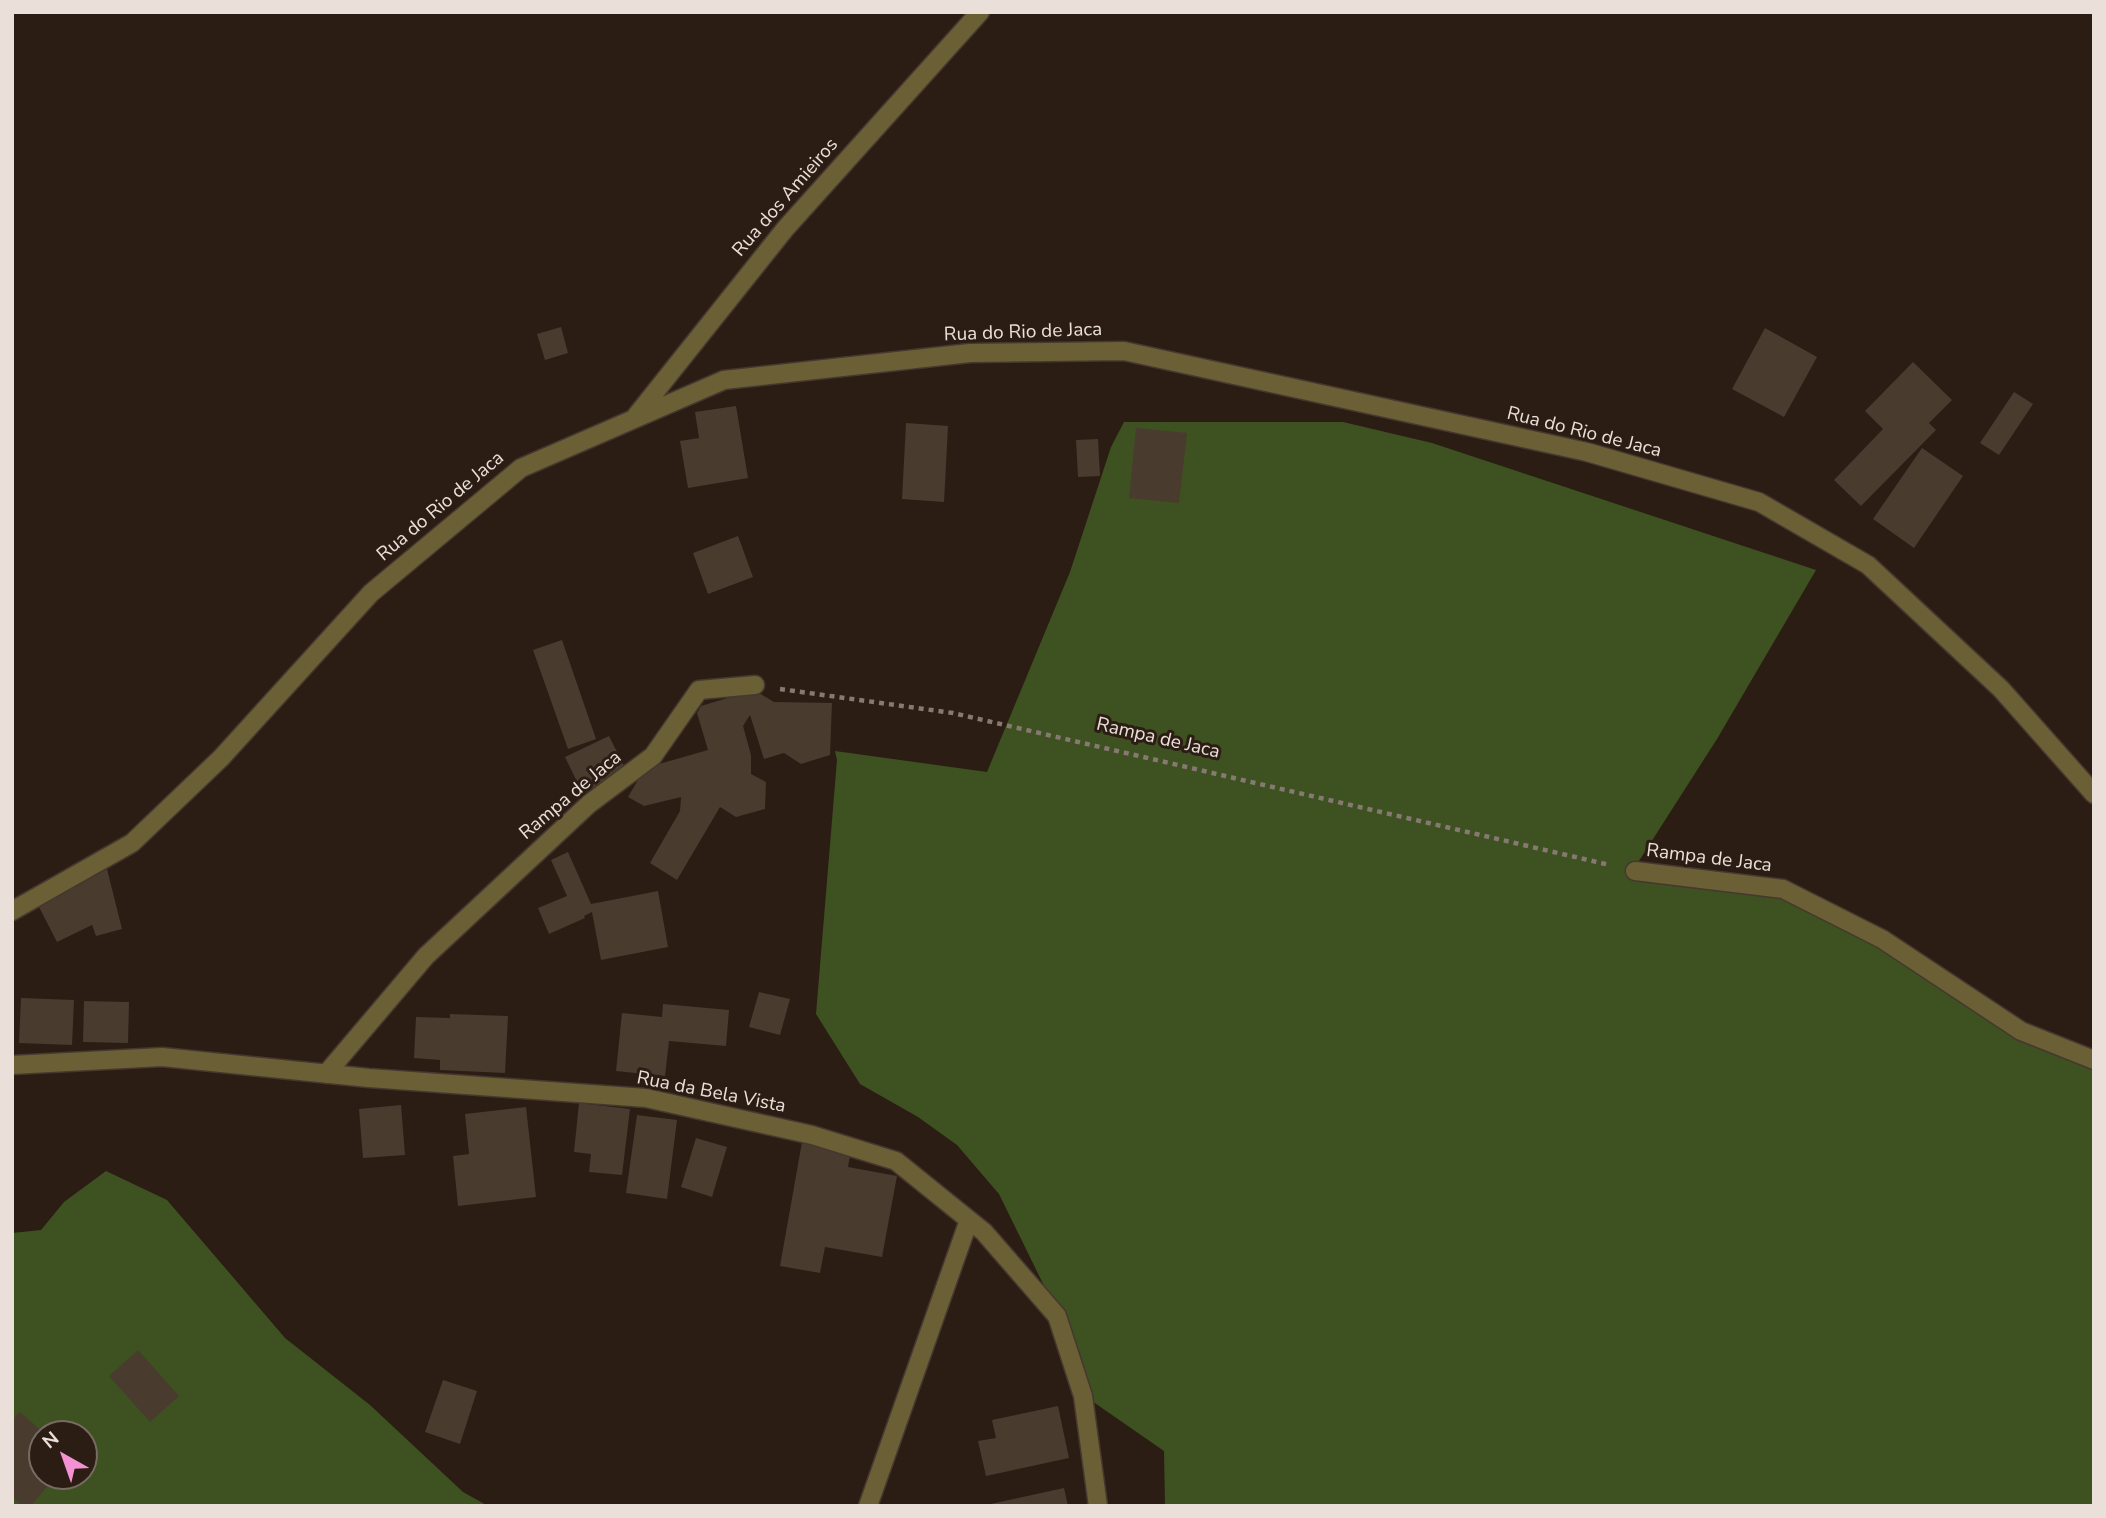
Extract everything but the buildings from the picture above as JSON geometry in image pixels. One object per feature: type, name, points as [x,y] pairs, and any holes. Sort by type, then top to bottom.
[{"type":"street","name":"Rua dos Amieiros","points":[[634,419],[785,229],[980,12]]},
{"type":"street","name":"Rua do Rio de Jaca","points":[[12,911],[132,843],[222,758],[371,593],[521,467],[724,380],[970,354],[1124,351],[1587,452],[1759,502],[1868,565],[2001,690],[2094,794]]},
{"type":"street","name":"Rampa de Jaca","points":[[326,1074],[426,956],[589,804],[653,756],[699,690],[755,685]]},
{"type":"street","name":"Rampa de Jaca","points":[[1635,871],[1783,889],[1882,939],[2021,1031],[2094,1060]]},
{"type":"street","name":"Rua da Bela Vista","points":[[12,1065],[162,1057],[326,1074],[646,1098],[799,1132],[896,1161],[984,1232],[1057,1316],[1083,1396],[1098,1506]]},
{"type":"street","points":[[868,1506],[969,1220]]},
{"type":"path","name":"Rampa de Jaca","points":[[755,685],[953,713],[1635,871]]},
{"type":"green space","points":[[1124,422],[1343,422],[1432,443],[1816,570],[1717,739],[1637,864],[1782,889],[1842,915],[1988,1019],[2094,1057],[2094,1506],[1165,1506],[1164,1451],[1089,1399],[1052,1302],[999,1194],[957,1145],[918,1117],[860,1084],[816,1014],[837,760],[835,751],[987,772],[1070,572],[1111,447]]},
{"type":"green space","points":[[106,1171],[167,1200],[285,1338],[370,1405],[463,1492],[488,1506],[12,1506],[12,1233],[41,1230],[64,1202]]}]
